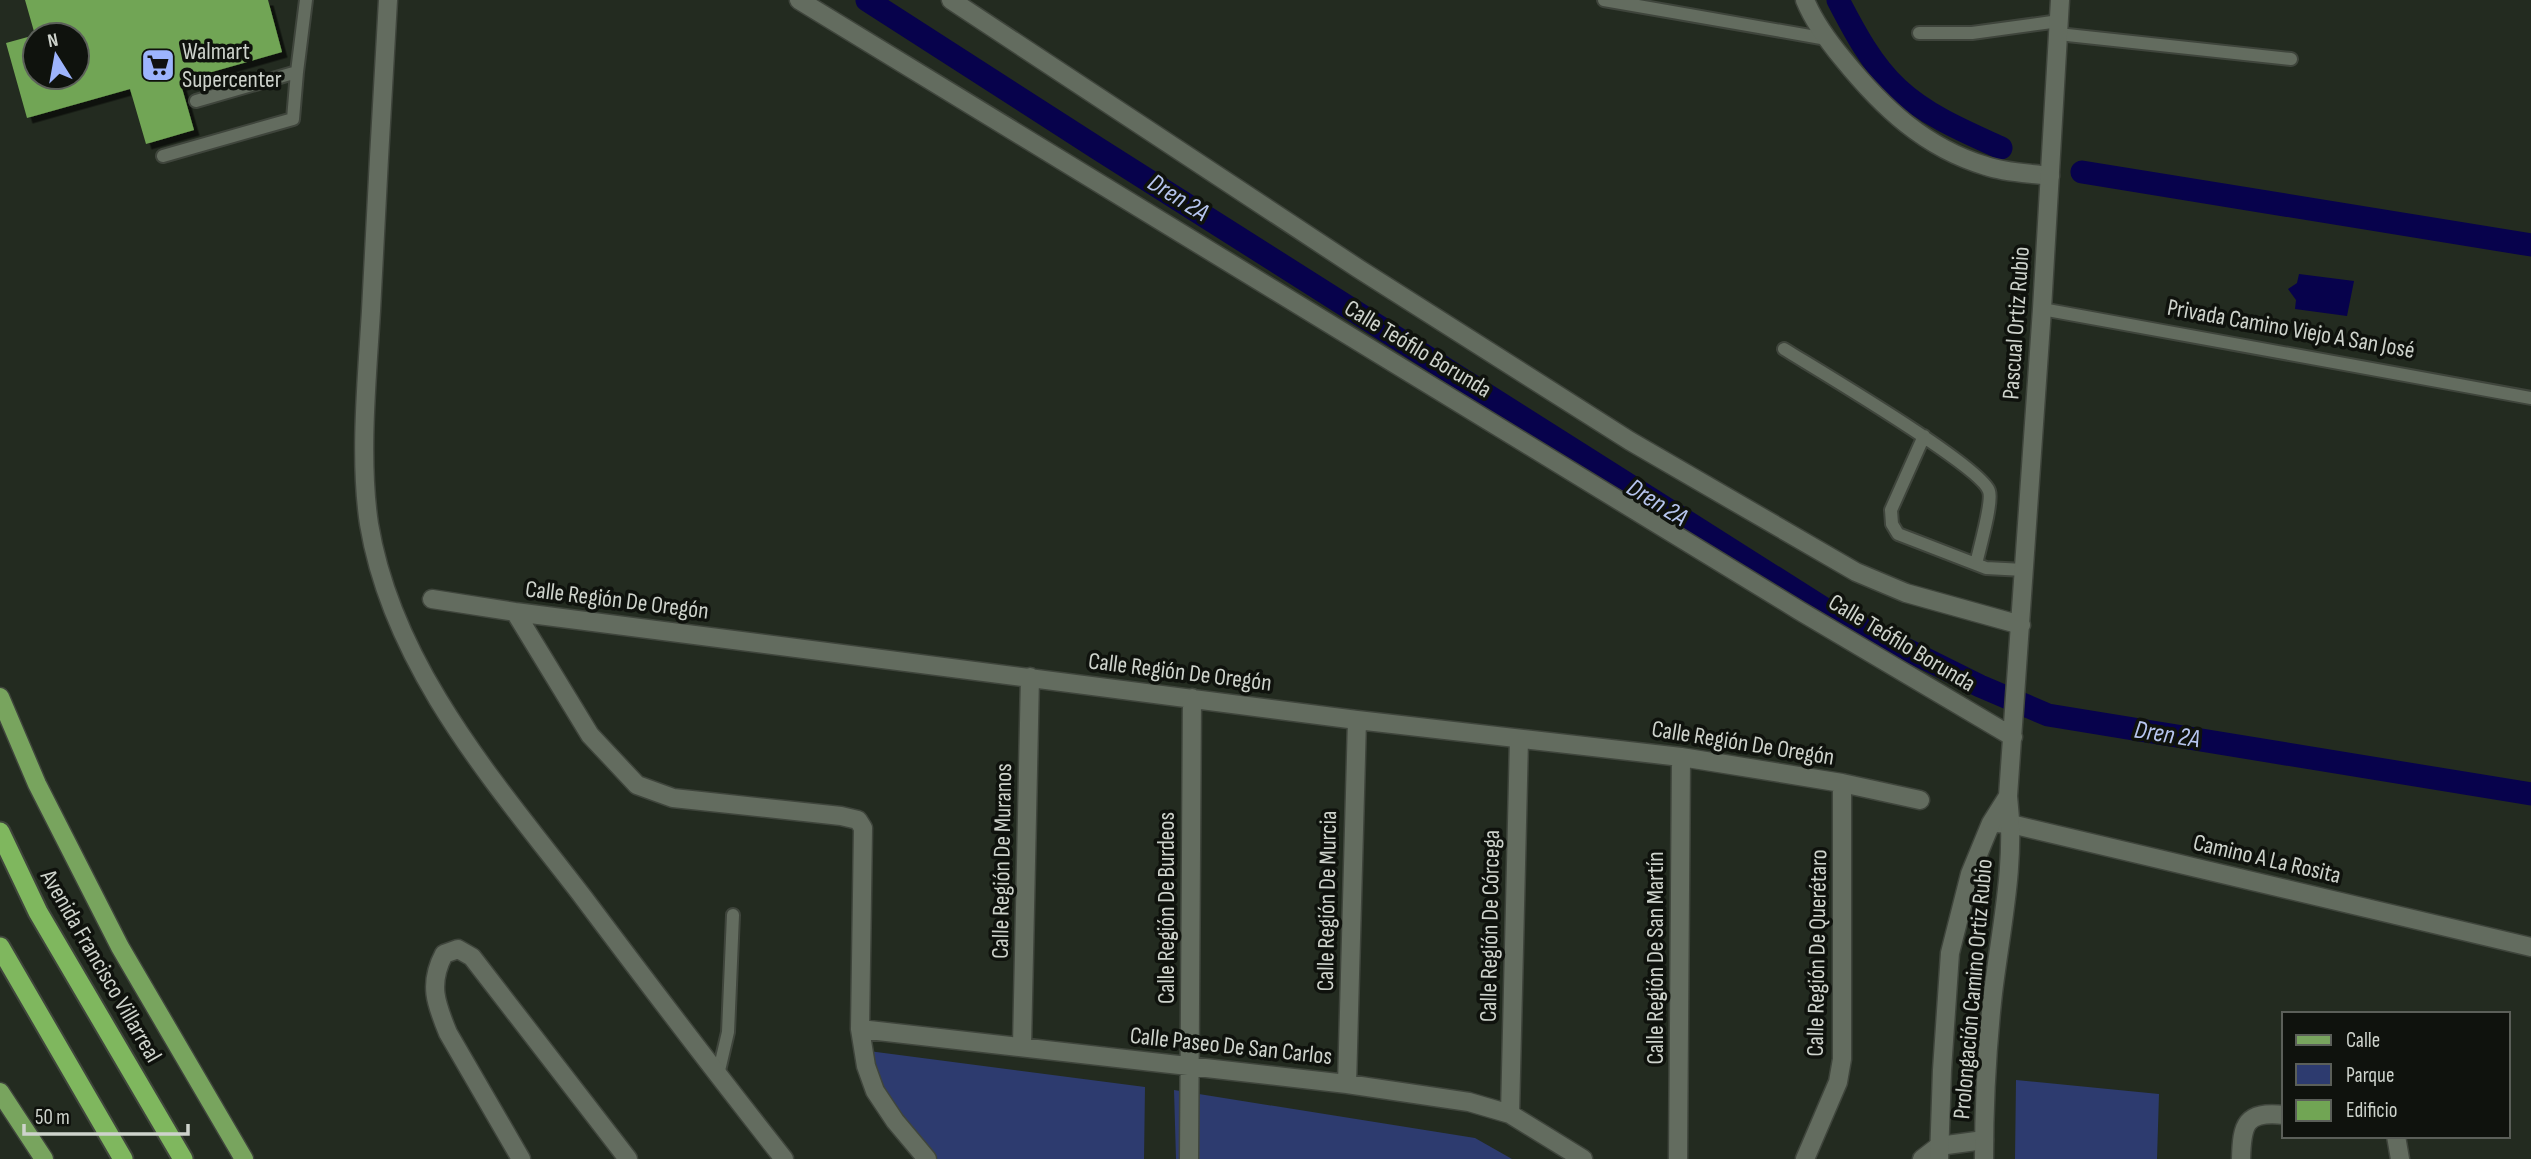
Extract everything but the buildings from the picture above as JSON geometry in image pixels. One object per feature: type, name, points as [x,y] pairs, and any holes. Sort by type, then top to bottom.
[{"type":"highway","name":"Avenida Francisco Villarreal","points":[[0,832],[38,912],[183,1159]]},
{"type":"highway","points":[[0,947],[123,1159]]},
{"type":"main road","points":[[0,697],[37,784],[120,947],[244,1159]]},
{"type":"main road","points":[[0,1092],[44,1159]]},
{"type":"street","points":[[388,0],[365,419],[369,524],[400,627],[424,677],[515,808],[785,1159]]},
{"type":"street","name":"Calle Teófilo Borunda","points":[[799,0],[1788,604],[2013,737]]},
{"type":"street","name":"Calle Teófilo Borunda","points":[[951,0],[1302,232],[1630,442],[1856,572],[1906,593],[2021,625]]},
{"type":"street","points":[[1805,0],[1827,39],[1867,89],[1924,138],[1941,148],[1989,167],[2050,176]]},
{"type":"street","name":"Pascual Ortiz Rubio","points":[[2013,737],[2060,0]]},
{"type":"street","name":"Calle Región De Oregón","points":[[432,599],[515,612],[1357,720],[1681,757],[1842,783],[1920,800]]},
{"type":"street","points":[[515,612],[590,735],[637,785],[673,798],[858,820],[863,828],[864,838],[860,1029],[866,1066],[875,1091],[895,1121],[927,1159]]},
{"type":"street","name":"Calle Región De Muranos","points":[[1022,1046],[1030,677]]},
{"type":"street","name":"Calle Región De Burdeos","points":[[1189,1159],[1192,698]]},
{"type":"street","name":"Calle Región De Murcia","points":[[1347,1084],[1357,720]]},
{"type":"street","name":"Prolongación Camino Ortiz Rubio","points":[[1984,1159],[1993,995],[2007,888],[2011,824],[2008,796],[2013,737]]},
{"type":"street","name":"Calle Región De Córcega","points":[[1510,1114],[1519,739]]},
{"type":"street","name":"Calle Región De San Martín","points":[[1678,1159],[1681,757]]},
{"type":"street","name":"Calle Región De Querétaro","points":[[1805,1159],[1838,1082],[1842,1059],[1842,783]]},
{"type":"street","name":"Prolongación Camino Ortiz Rubio","points":[[1939,1153],[1950,953],[1970,874],[1991,823],[2008,796]]},
{"type":"street","name":"Camino A La Rosita","points":[[1991,823],[2011,824],[2531,947]]},
{"type":"street","points":[[521,1159],[448,1034],[439,1012],[434,988],[436,968],[444,954],[458,949],[472,957],[628,1159]]},
{"type":"street","name":"Calle Paseo De San Carlos","points":[[860,1029],[1347,1084],[1469,1102],[1510,1114],[1583,1159]]},
{"type":"street","points":[[2241,1159],[2244,1126],[2250,1119],[2270,1114],[2282,1115]]},
{"type":"street","points":[[2396,1138],[2400,1159]]},
{"type":"street","points":[[1922,1159],[1984,1140]]},
{"type":"lane","points":[[163,156],[293,119],[306,0]]},
{"type":"lane","points":[[1604,0],[1827,39]]},
{"type":"lane","points":[[1919,33],[2058,28],[2291,59]]},
{"type":"lane","points":[[196,101],[297,72]]},
{"type":"lane","name":"Privada Camino Viejo A San José","points":[[2042,309],[2531,398]]},
{"type":"lane","points":[[1784,349],[1924,436],[1989,488],[1990,497],[1976,564]]},
{"type":"lane","points":[[1924,436],[1891,510],[1892,524],[1898,534],[1986,568],[2024,570]]},
{"type":"lane","points":[[718,1075],[728,1032],[733,915]]},
{"type":"green space","points":[[861,1050],[1145,1087],[1144,1159],[925,1159],[865,1082]]},
{"type":"green space","points":[[2016,1080],[2159,1094],[2157,1159],[2015,1159]]},
{"type":"green space","points":[[1174,1090],[1475,1138],[1512,1159],[1176,1159]]},
{"type":"shaded area","points":[[2299,274],[2354,281],[2347,316],[2295,309],[2296,300],[2288,289],[2297,283]]},
{"type":"waterway","name":"Dren 2A","points":[[867,0],[1823,608],[1980,686],[2048,715],[2531,794]]},
{"type":"waterway","points":[[1838,0],[1872,58],[1889,80],[1909,99],[1934,115],[2001,148]]},
{"type":"waterway","points":[[2082,172],[2531,245]]},
{"type":"place","name":"Walmart Supercenter","points":[[158,65]]}]
